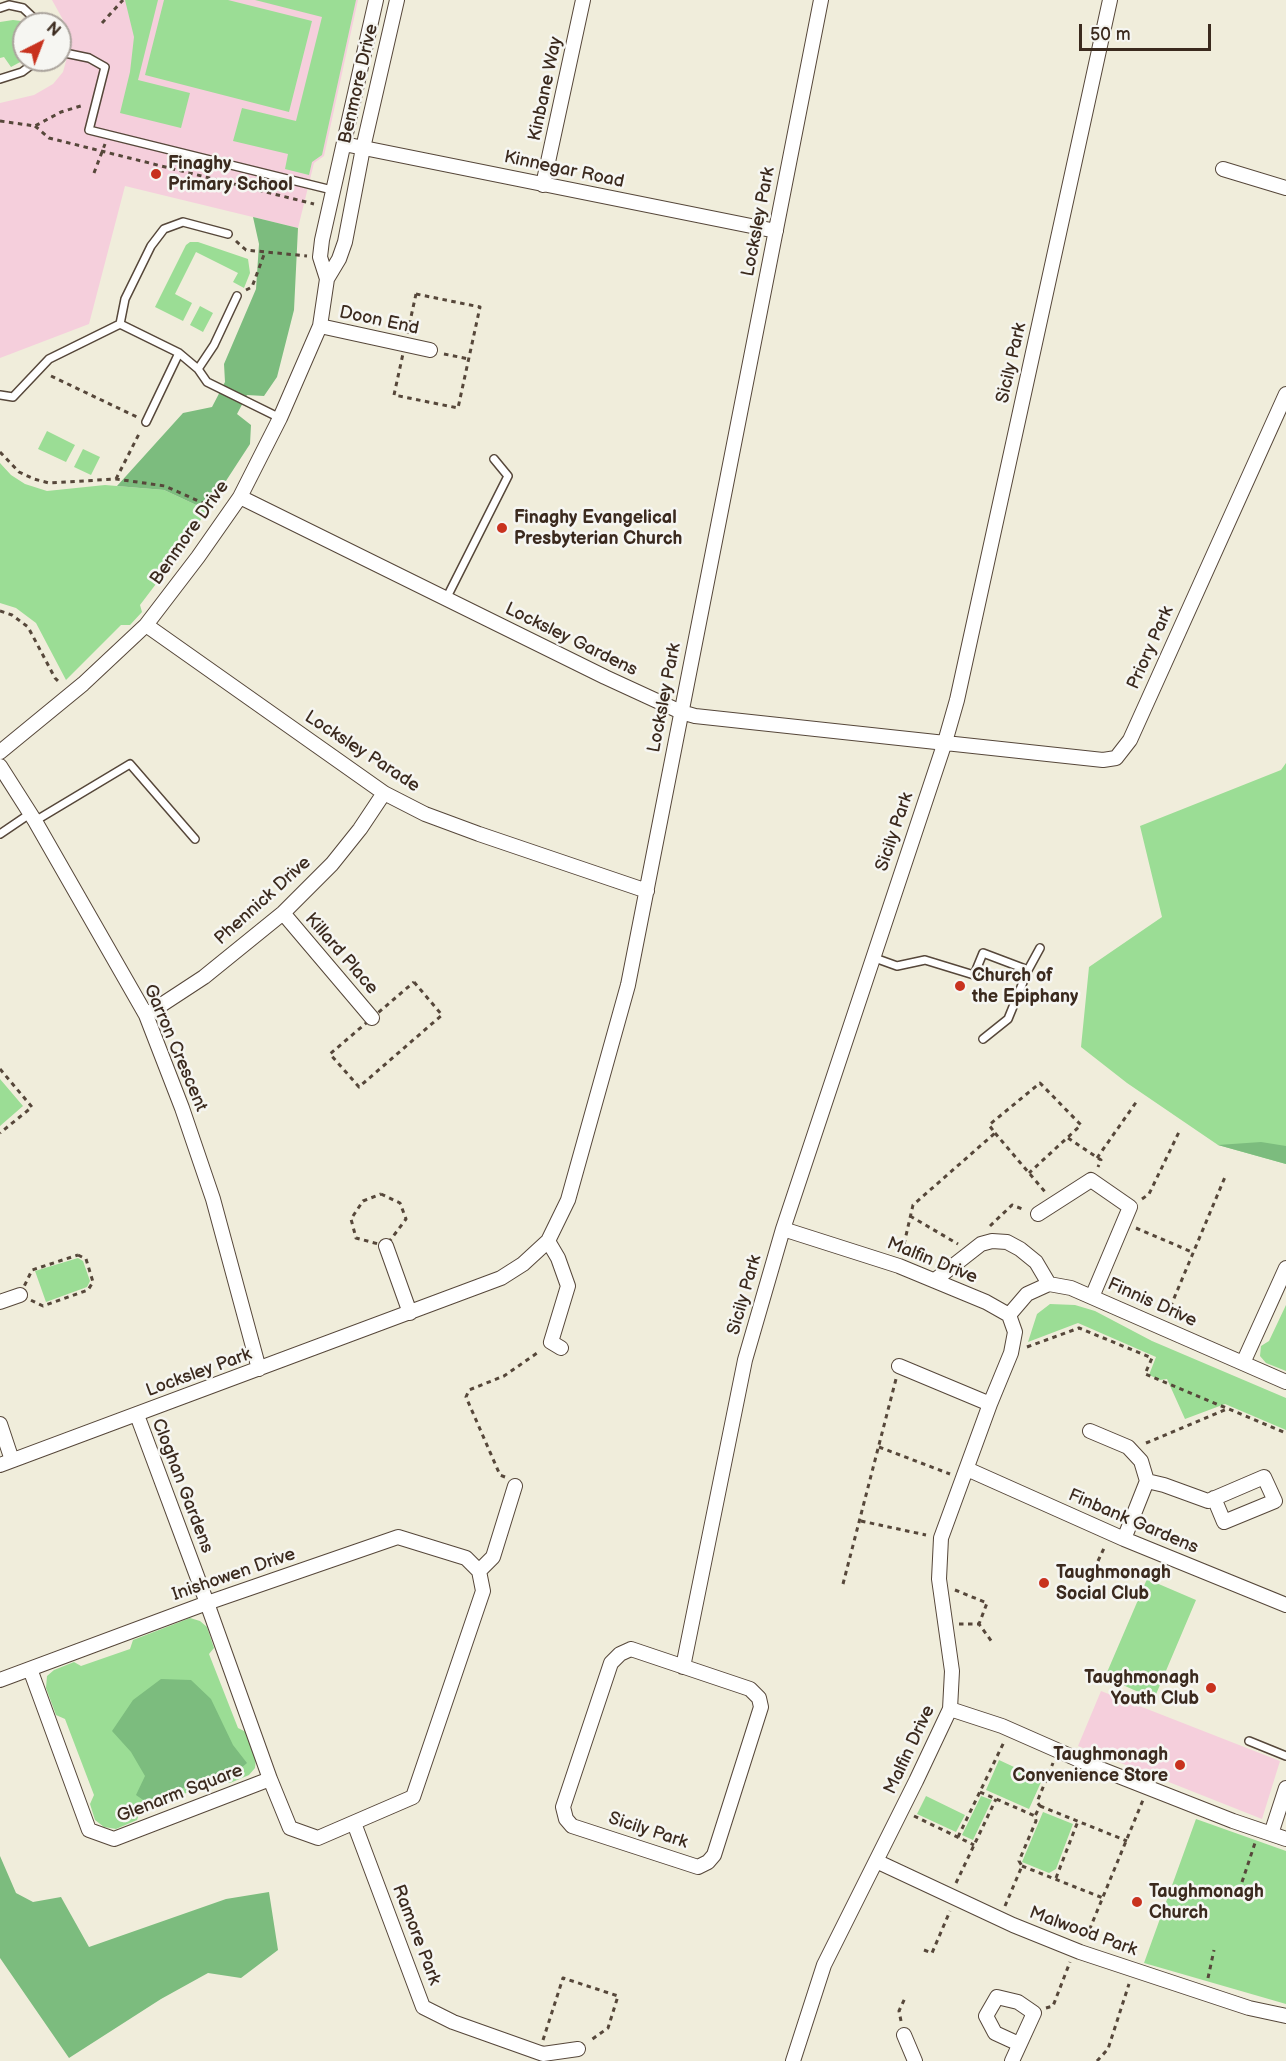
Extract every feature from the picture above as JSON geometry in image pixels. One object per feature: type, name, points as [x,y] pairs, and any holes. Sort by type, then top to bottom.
[{"type":"street","name":"Benmore Drive","points":[[327,279],[320,257],[328,208],[376,0]]},
{"type":"street","name":"Benmore Drive","points":[[0,752],[70,694],[146,625],[240,497],[280,418],[320,326],[327,279],[339,259],[345,242],[363,148],[397,0]]},
{"type":"street","name":"Kinbane Way","points":[[543,185],[583,0]]},
{"type":"street","name":"Locksley Park","points":[[6,1463],[501,1278],[524,1264],[548,1242],[568,1200],[628,985],[821,0]]},
{"type":"street","name":"Sicily Park","points":[[683,1667],[745,1360],[783,1228],[957,700],[1110,0]]},
{"type":"street","name":"Kinnegar Road","points":[[344,144],[776,231]]},
{"type":"street","points":[[1223,169],[1286,188]]},
{"type":"street","name":"Doon End","points":[[320,326],[430,350]]},
{"type":"street","name":"Priory Park","points":[[945,742],[1103,760],[1116,758],[1130,740],[1286,394]]},
{"type":"street","name":"Locksley Gardens","points":[[240,497],[681,712],[945,742]]},
{"type":"street","name":"Locksley Parade","points":[[146,625],[384,793],[425,814],[647,891]]},
{"type":"street","name":"Garron Crescent","points":[[0,766],[33,817],[146,1015],[182,1107],[213,1199],[259,1369]]},
{"type":"street","name":"Phennick Drive","points":[[146,1015],[204,976],[283,913],[339,855],[384,793]]},
{"type":"street","name":"Killard Place","points":[[283,913],[372,1018]]},
{"type":"street","points":[[1038,1214],[1091,1180],[1131,1207],[1092,1297]]},
{"type":"street","name":"Malfin Drive","points":[[783,1228],[899,1266],[986,1302],[1009,1315],[1015,1332],[1011,1353],[941,1538],[940,1583],[952,1671],[950,1709],[824,1965],[793,2061]]},
{"type":"street","points":[[935,1280],[976,1248],[992,1241],[1007,1242],[1036,1262],[1049,1284],[1027,1294],[1009,1315]]},
{"type":"street","points":[[548,1242],[558,1258],[568,1286],[556,1345]]},
{"type":"street","points":[[386,1246],[410,1313]]},
{"type":"street","points":[[1242,1363],[1286,1268]]},
{"type":"street","name":"Finnis Drive","points":[[1049,1284],[1071,1288],[1286,1382]]},
{"type":"street","points":[[0,1302],[20,1295]]},
{"type":"street","points":[[899,1366],[990,1404]]},
{"type":"street","name":"Cloghan Gardens","points":[[137,1415],[207,1603]]},
{"type":"street","points":[[0,1424],[6,1463]]},
{"type":"street","points":[[1090,1431],[1130,1450],[1141,1461],[1146,1481],[1124,1539]]},
{"type":"street","name":"Finbank Gardens","points":[[965,1473],[1286,1605]]},
{"type":"street","points":[[1146,1481],[1208,1501],[1214,1498]]},
{"type":"street","points":[[270,1779],[290,1828],[318,1838],[413,1797],[483,1591],[479,1571],[493,1557],[515,1486]]},
{"type":"street","name":"Inishowen Drive","points":[[0,1680],[207,1603],[398,1537],[466,1558],[479,1571]]},
{"type":"street","name":"Glenarm Square","points":[[30,1669],[89,1830],[114,1839],[270,1779],[207,1603]]},
{"type":"street","name":"Sicily Park","points":[[631,1650],[683,1667],[750,1689],[759,1698],[761,1707],[714,1855],[708,1862],[698,1867],[572,1826],[566,1819],[563,1807],[611,1663],[620,1654],[631,1650]]},
{"type":"street","points":[[950,1709],[1011,1730],[1149,1788],[1286,1839]]},
{"type":"street","points":[[1265,1832],[1286,1788]]},
{"type":"street","name":"Ramore Park","points":[[354,1823],[423,2007],[453,2022],[543,2054],[578,2049]]},
{"type":"street","name":"Malwood Park","points":[[876,1861],[1000,1919],[1078,1951],[1249,2008],[1286,2016]]},
{"type":"street","points":[[1012,2061],[1034,2013],[1018,2002],[997,1997],[986,2016],[996,2033],[1019,2044]]},
{"type":"street","points":[[904,2035],[915,2061]]},
{"type":"lane","points":[[0,8],[9,5],[23,8],[27,12]]},
{"type":"lane","points":[[72,54],[89,58],[105,67],[89,130],[332,190]]},
{"type":"lane","points":[[0,79],[22,72]]},
{"type":"lane","points":[[120,324],[125,299],[151,246],[164,229],[183,222],[228,234]]},
{"type":"lane","points":[[198,369],[213,345],[237,296]]},
{"type":"lane","points":[[120,324],[179,353],[198,369],[207,382],[280,418]]},
{"type":"lane","points":[[0,394],[13,397],[49,359],[120,324]]},
{"type":"lane","points":[[146,422],[179,353]]},
{"type":"lane","points":[[446,599],[508,476],[494,459]]},
{"type":"lane","points":[[0,834],[130,764],[195,839]]},
{"type":"lane","points":[[983,1039],[1008,1019],[1028,970],[1040,948]]},
{"type":"lane","points":[[872,957],[897,966],[925,960],[974,975],[983,953],[1028,970]]},
{"type":"lane","points":[[1249,1741],[1286,1756]]},
{"type":"path","points":[[102,23],[123,0]]},
{"type":"path","points":[[35,126],[61,112],[96,101]]},
{"type":"path","points":[[0,121],[35,126],[49,138],[328,208]]},
{"type":"path","points":[[94,173],[101,151],[110,135]]},
{"type":"path","points":[[228,234],[246,250],[320,257]]},
{"type":"path","points":[[237,296],[252,287],[265,252]]},
{"type":"path","points":[[430,350],[469,359]]},
{"type":"path","points":[[39,369],[146,422],[116,479]]},
{"type":"path","points":[[0,452],[19,472],[49,483],[116,479],[165,486],[228,514]]},
{"type":"path","points":[[0,612],[12,615],[28,627],[55,678],[70,694]]},
{"type":"path","points":[[414,982],[442,1015],[359,1088],[330,1054],[372,1018],[414,982]]},
{"type":"path","points":[[0,1069],[32,1107],[0,1133]]},
{"type":"path","points":[[1029,1173],[1081,1125],[1040,1083],[988,1125],[1055,1204]]},
{"type":"path","points":[[1097,1158],[1137,1101]]},
{"type":"path","points":[[1131,1207],[1149,1194],[1179,1132]]},
{"type":"path","points":[[899,1266],[913,1205],[994,1133]]},
{"type":"path","points":[[1068,1138],[1101,1160],[1091,1180]]},
{"type":"path","points":[[1161,1328],[1225,1177]]},
{"type":"path","points":[[381,1194],[400,1203],[405,1219],[386,1246],[356,1238],[351,1219],[363,1201],[381,1194]]},
{"type":"path","points":[[910,1216],[976,1248],[984,1231],[1012,1205],[1038,1214]]},
{"type":"path","points":[[1124,1222],[1192,1252]]},
{"type":"path","points":[[78,1255],[86,1259],[93,1282],[88,1290],[43,1306],[20,1295],[32,1270],[78,1255]]},
{"type":"path","points":[[1011,1353],[1079,1328],[1152,1358],[1145,1374],[1286,1433]]},
{"type":"path","points":[[515,1486],[500,1475],[466,1397],[469,1390],[504,1376],[556,1345]]},
{"type":"path","points":[[843,1584],[899,1366]]},
{"type":"path","points":[[1130,1450],[1227,1408]]},
{"type":"path","points":[[879,1447],[965,1473]]},
{"type":"path","points":[[861,1521],[941,1538]]},
{"type":"path","points":[[940,1583],[987,1603],[979,1624]]},
{"type":"path","points":[[945,1624],[979,1624]]},
{"type":"path","points":[[979,1624],[992,1641]]},
{"type":"path","points":[[958,1837],[1011,1730]]},
{"type":"path","points":[[1058,1750],[1037,1802],[1040,1806],[1126,1841]]},
{"type":"path","points":[[1034,2013],[1053,2006],[1103,1898],[1149,1788]]},
{"type":"path","points":[[980,1792],[1035,1816]]},
{"type":"path","points":[[924,1950],[932,1953],[974,1845],[996,1799]]},
{"type":"path","points":[[1040,1806],[1019,1861],[1022,1866],[1103,1898]]},
{"type":"path","points":[[902,1810],[974,1845]]},
{"type":"path","points":[[1055,1879],[1078,1821]]},
{"type":"path","points":[[1242,1882],[1265,1832]]},
{"type":"path","points":[[1000,1919],[1022,1866]]},
{"type":"path","points":[[1202,1993],[1214,1950]]},
{"type":"path","points":[[1096,2061],[1108,2049],[1134,1970]]},
{"type":"path","points":[[543,2054],[543,2037],[563,1978],[618,1996],[608,2028],[578,2049]]},
{"type":"path","points":[[904,2035],[900,2011],[905,1998]]},
{"type":"shaded area","name":"Finaghy Primary School","points":[[52,0],[358,0],[324,156],[314,163],[298,228],[125,186],[89,324],[0,358],[0,103],[34,95],[53,84],[63,72],[72,72],[72,12],[59,12]]},
{"type":"shaded area","points":[[1101,1691],[1280,1761],[1262,1819],[1078,1746]]},
{"type":"green space","points":[[125,0],[158,0],[138,80],[190,93],[181,128],[120,113],[130,72],[134,37]]},
{"type":"green space","points":[[164,0],[228,0],[312,21],[289,112],[145,75]]},
{"type":"green space","points":[[255,0],[356,0],[322,155],[312,162],[309,175],[285,169],[288,154],[233,141],[242,108],[296,121],[322,17]]},
{"type":"green space","points":[[12,20],[11,67],[4,57],[0,58],[0,22]]},
{"type":"green space","points":[[253,217],[298,228],[294,310],[277,377],[264,396],[247,395],[237,414],[251,425],[250,444],[207,510],[164,490],[117,486],[183,413],[212,407],[225,382],[224,364],[256,289],[259,244]]},
{"type":"green space","points":[[190,242],[198,242],[248,259],[250,273],[244,288],[233,282],[238,273],[196,252],[175,294],[192,303],[183,321],[155,307],[186,245]]},
{"type":"green space","points":[[200,306],[213,313],[203,332],[190,325]]},
{"type":"green space","points":[[47,431],[75,445],[66,462],[38,449]]},
{"type":"green space","points":[[83,449],[100,457],[91,475],[74,467]]},
{"type":"green space","points":[[0,463],[11,475],[25,484],[47,491],[105,485],[164,490],[207,510],[181,551],[140,605],[142,612],[130,625],[121,625],[66,680],[36,623],[16,608],[0,603]]},
{"type":"green space","points":[[1286,763],[1286,1164],[1218,1145],[1127,1083],[1081,1047],[1089,967],[1162,917],[1140,826],[1281,770]]},
{"type":"green space","points":[[0,1079],[23,1106],[0,1126]]},
{"type":"green space","points":[[1261,1142],[1286,1146],[1286,1164],[1218,1145]]},
{"type":"green space","points":[[78,1258],[83,1261],[90,1281],[87,1287],[46,1302],[35,1271]]},
{"type":"green space","points":[[1050,1304],[1075,1305],[1095,1311],[1152,1341],[1286,1398],[1286,1430],[1225,1404],[1185,1419],[1167,1379],[1160,1380],[1149,1375],[1156,1357],[1078,1323],[1028,1342],[1037,1314]]},
{"type":"green space","points":[[1286,1305],[1286,1371],[1266,1363],[1260,1356],[1261,1346],[1269,1341]]},
{"type":"green space","points":[[1147,1579],[1196,1600],[1154,1699],[1105,1677]]},
{"type":"green space","points":[[190,1618],[200,1621],[207,1627],[214,1648],[209,1654],[238,1728],[246,1732],[256,1757],[255,1768],[249,1775],[230,1783],[220,1779],[140,1812],[137,1820],[116,1829],[104,1827],[95,1820],[90,1804],[94,1795],[65,1719],[56,1715],[46,1688],[47,1676],[54,1670],[74,1662],[81,1666],[130,1649],[133,1640]]},
{"type":"green space","points":[[161,1679],[191,1680],[211,1699],[233,1745],[247,1763],[234,1774],[223,1773],[146,1802],[136,1795],[145,1776],[131,1752],[112,1731],[133,1700]]},
{"type":"green space","points":[[999,1760],[1042,1780],[1029,1809],[986,1790]]},
{"type":"green space","points":[[926,1796],[965,1815],[956,1832],[917,1814]]},
{"type":"green space","points":[[981,1796],[992,1800],[973,1840],[962,1835]]},
{"type":"green space","points":[[1043,1812],[1073,1824],[1056,1869],[1049,1873],[1022,1862]]},
{"type":"green space","points":[[1196,1819],[1286,1851],[1286,2004],[1144,1963]]},
{"type":"green space","points":[[0,1856],[16,1893],[33,1902],[61,1897],[89,1947],[226,1899],[269,1892],[278,1950],[241,1978],[208,1973],[161,1999],[69,2058],[0,1958]]},
{"type":"place","name":"Finaghy Primary School","points":[[156,174]]},
{"type":"place","name":"Finaghy Evangelical Presbyterian Church","points":[[502,528]]},
{"type":"place","name":"Church of the Epiphany","points":[[960,986]]},
{"type":"place","name":"Taughmonagh Social Club","points":[[1044,1583]]},
{"type":"place","name":"Taughmonagh Youth Club","points":[[1211,1688]]},
{"type":"place","name":"Taughmonagh Convenience Store","points":[[1180,1765]]},
{"type":"place","name":"Taughmonagh Church","points":[[1137,1902]]}]
